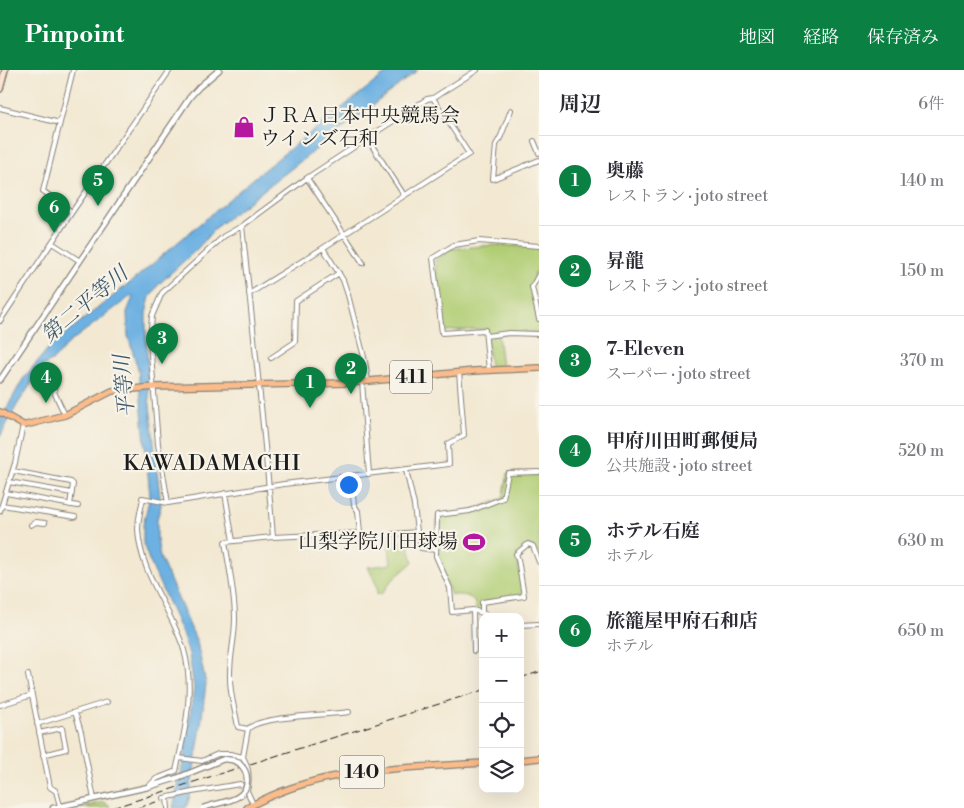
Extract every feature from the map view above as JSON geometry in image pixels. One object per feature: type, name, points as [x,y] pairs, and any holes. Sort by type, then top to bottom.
[{"type":"highway","name":"411","points":[[23,425],[65,415],[112,391],[136,388],[365,382],[460,372],[539,368]]},
{"type":"highway","points":[[1,413],[23,425]]},
{"type":"highway","points":[[524,760],[539,758]]},
{"type":"highway","name":"140","points":[[247,808],[287,789],[330,776],[479,763]]},
{"type":"main road","points":[[0,88],[5,70]]},
{"type":"street","points":[[72,212],[43,191],[73,70]]},
{"type":"street","points":[[0,322],[72,212],[170,70]]},
{"type":"street","points":[[0,380],[190,97],[219,70]]},
{"type":"street","points":[[168,503],[158,444],[150,341],[152,316],[162,293],[224,236],[242,226],[307,178],[367,140],[367,138],[477,70]]},
{"type":"street","points":[[249,294],[469,154],[433,98]]},
{"type":"street","points":[[0,108],[60,123]]},
{"type":"street","points":[[510,110],[496,145],[493,179],[539,160]]},
{"type":"street","points":[[367,140],[404,196]]},
{"type":"street","points":[[534,141],[539,153]]},
{"type":"street","points":[[307,178],[363,264]]},
{"type":"street","points":[[242,226],[273,537]]},
{"type":"street","points":[[490,370],[485,330],[442,333],[433,258],[454,245],[479,241],[539,246]]},
{"type":"street","points":[[52,243],[80,262]]},
{"type":"street","points":[[323,248],[343,280],[350,300],[367,370],[365,382],[369,474]]},
{"type":"street","points":[[271,358],[295,342],[296,301],[339,273]]},
{"type":"street","points":[[539,274],[532,287],[539,319]]},
{"type":"street","points":[[486,336],[539,334]]},
{"type":"street","points":[[148,787],[156,779],[176,771],[180,758],[189,689],[188,673],[180,639],[148,572],[140,550],[138,527],[143,499],[168,503],[195,500],[226,493],[450,464],[448,444],[464,435],[460,372]]},
{"type":"street","points":[[42,385],[51,374],[55,394],[65,415]]},
{"type":"street","points":[[0,511],[23,425]]},
{"type":"street","points":[[406,470],[421,548],[436,550]]},
{"type":"street","points":[[12,471],[71,482],[73,484],[70,505]]},
{"type":"street","points":[[539,472],[508,473],[503,498],[470,511],[437,515],[436,550],[436,556],[450,588],[452,612],[474,610],[482,612],[482,602],[524,596],[516,554],[528,544],[533,546],[539,562]]},
{"type":"street","points":[[351,477],[354,505],[358,511],[360,533],[364,543],[393,534],[417,532]]},
{"type":"street","points":[[9,482],[72,493]]},
{"type":"street","points":[[6,493],[78,506]]},
{"type":"street","points":[[226,493],[233,541]]},
{"type":"street","points":[[2,505],[75,517]]},
{"type":"street","points":[[36,522],[38,511]]},
{"type":"street","points":[[31,525],[36,522],[44,523]]},
{"type":"street","points":[[248,729],[238,727],[230,691],[230,673],[235,640],[235,618],[225,542],[273,537],[360,533]]},
{"type":"street","points":[[474,610],[474,651]]},
{"type":"street","points":[[524,625],[539,624]]},
{"type":"street","points":[[28,675],[50,787],[56,791],[60,806]]},
{"type":"street","points":[[0,705],[32,695]]},
{"type":"street","points":[[37,724],[108,702]]},
{"type":"street","points":[[75,712],[81,732],[94,799]]},
{"type":"street","points":[[247,791],[249,784],[248,766],[243,757],[248,729],[251,725],[274,719],[349,712]]},
{"type":"street","points":[[39,733],[62,728],[66,749],[43,755]]},
{"type":"street","points":[[180,758],[202,761],[218,754],[243,757]]},
{"type":"street","points":[[53,808],[148,787],[177,778],[224,759],[232,760],[243,767],[248,778],[243,793],[235,799],[203,808]]},
{"type":"street","points":[[168,808],[168,798],[240,784],[247,791],[254,804]]},
{"type":"green space","points":[[493,245],[539,247],[539,268],[534,274],[533,283],[530,287],[538,317],[539,332],[498,334],[502,367],[490,368],[486,329],[445,331],[435,260],[451,249]]},
{"type":"green space","points":[[539,472],[539,562],[533,546],[528,545],[516,554],[524,596],[483,602],[482,612],[476,610],[473,601],[468,596],[451,595],[436,556],[437,515],[470,511],[503,498],[508,473]]},
{"type":"green space","points":[[395,536],[398,542],[407,539],[413,562],[390,582],[383,593],[377,595],[377,586],[368,567],[391,564],[388,539]]},
{"type":"green space","points":[[104,802],[110,806],[102,808],[76,808]]},
{"type":"water","points":[[390,70],[418,70],[215,228],[197,249],[158,285],[150,297],[146,313],[146,333],[149,396],[161,506],[157,519],[157,539],[160,557],[197,642],[206,684],[189,799],[186,808],[173,808],[182,769],[194,688],[189,654],[183,636],[143,543],[143,525],[150,496],[138,369],[128,336],[127,312],[133,297],[131,296],[70,342],[52,361],[44,365],[17,405],[0,437],[0,420],[23,379],[51,345],[132,281],[267,167]]},
{"type":"railway","points":[[524,677],[539,672]]},
{"type":"railway","points":[[112,808],[479,691]]},
{"type":"railway","points":[[138,808],[156,802]]},
{"type":"place","name":"ＪＲＡ日本中央競馬会 ウインズ石和","points":[[244,127]]},
{"type":"place","name":"ホテル石庭","points":[[98,206]]},
{"type":"place","name":"旅籠屋甲府石和店","points":[[54,233]]},
{"type":"place","name":"7-Eleven","points":[[162,364]]},
{"type":"place","name":"昇龍","points":[[351,394]]},
{"type":"place","name":"甲府川田町郵便局","points":[[46,403]]},
{"type":"place","name":"奥藤","points":[[310,408]]},
{"type":"place","name":"山梨学院川田球場","points":[[474,542]]},
{"type":"district","name":"KAWADAMACHI","points":[[212,463]]},
{"type":"water label","name":"第二平等川","points":[[85,305]]},
{"type":"water label","name":"平等川","points":[[125,386]]}]
